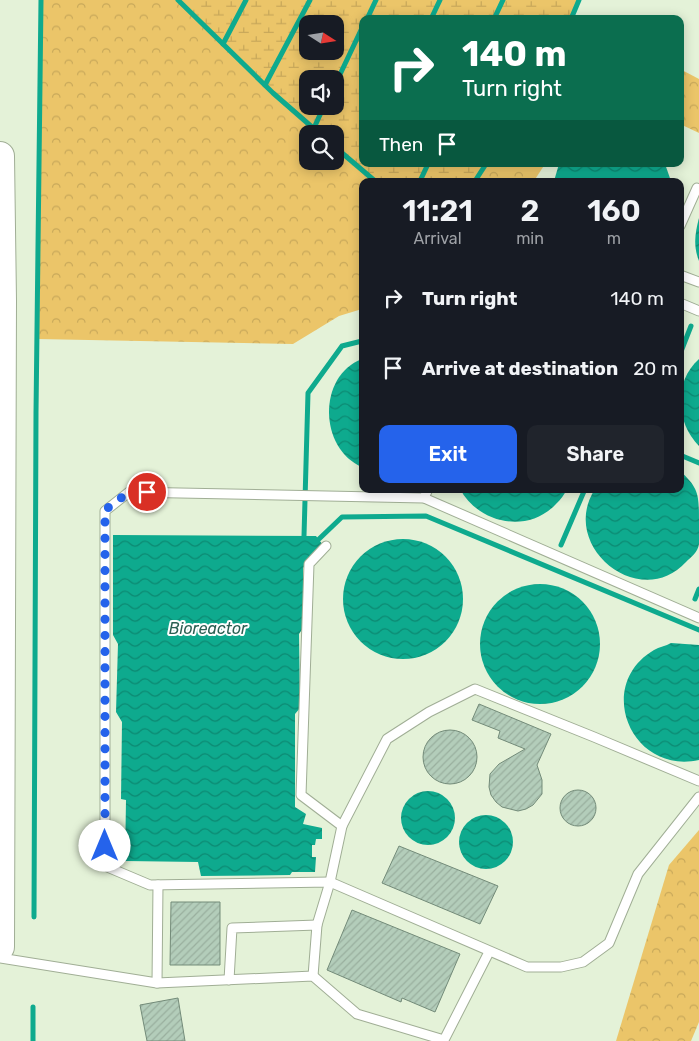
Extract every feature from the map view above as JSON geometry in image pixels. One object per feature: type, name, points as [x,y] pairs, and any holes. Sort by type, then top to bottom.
[{"type":"highway","points":[[0,156],[2,301],[0,947]]},
{"type":"lane","points":[[684,217],[697,188]]},
{"type":"lane","points":[[684,276],[699,282]]},
{"type":"lane","points":[[684,305],[699,311]]},
{"type":"lane","points":[[699,618],[424,498],[129,492],[105,510],[105,866],[150,885],[330,882],[527,967],[561,967],[583,962],[609,943],[638,874],[699,797]]},
{"type":"lane","points":[[424,498],[426,493]]},
{"type":"lane","points":[[326,546],[308,564],[301,795],[342,826]]},
{"type":"lane","points":[[313,976],[317,925],[330,882],[342,826],[387,739],[429,712],[475,689],[699,781]]},
{"type":"lane","points":[[157,983],[158,884]]},
{"type":"lane","points":[[229,980],[232,928],[317,925]]},
{"type":"lane","points":[[0,958],[157,983],[313,976],[358,1014],[444,1040],[489,952]]},
{"type":"green space","points":[[41,0],[178,0],[273,93],[310,125],[299,125],[299,170],[344,170],[344,155],[371,178],[359,178],[359,310],[339,316],[293,344],[37,339]]},
{"type":"green space","points":[[178,0],[579,0],[573,15],[359,15],[359,167],[484,167],[477,178],[371,178],[344,155],[344,125],[310,125],[273,93]]},
{"type":"green space","points":[[684,71],[699,79],[699,133],[684,126]]},
{"type":"green space","points":[[484,167],[543,167],[536,178],[477,178]]},
{"type":"green space","points":[[699,830],[699,1022],[691,1041],[616,1041],[669,865]]},
{"type":"water","points":[[558,167],[666,167],[670,178],[555,178]]},
{"type":"water","points":[[699,218],[699,261],[695,240]]},
{"type":"water","points":[[699,359],[699,446],[691,437],[684,420],[684,383],[691,368]]},
{"type":"water","points":[[359,361],[359,465],[348,458],[338,445],[331,429],[329,413],[331,396],[337,381],[347,368]]},
{"type":"water","points":[[684,475],[691,482],[697,493],[699,544],[696,552],[686,562],[667,576],[647,580],[627,576],[609,566],[595,550],[587,531],[586,511],[593,493],[684,493]]},
{"type":"water","points":[[463,493],[565,493],[545,513],[532,519],[518,522],[491,517],[468,501]]},
{"type":"water","name":"Bioreactor","points":[[113,535],[316,536],[323,545],[303,568],[303,628],[299,634],[300,708],[295,714],[295,807],[306,814],[303,824],[322,828],[322,839],[316,839],[315,845],[312,845],[312,857],[316,857],[315,872],[292,872],[290,875],[201,876],[198,862],[125,861],[126,800],[121,799],[122,722],[116,712],[118,644],[113,635]]},
{"type":"water","points":[[403,539],[426,544],[436,549],[445,557],[453,566],[458,576],[463,599],[458,622],[453,632],[445,641],[436,649],[426,654],[403,659],[380,654],[370,649],[361,641],[353,632],[348,622],[343,599],[348,576],[353,566],[361,557],[370,549],[380,544]]},
{"type":"water","points":[[540,584],[563,589],[573,594],[582,602],[590,611],[595,621],[600,644],[595,667],[590,677],[582,686],[573,694],[563,699],[540,704],[517,699],[507,694],[498,686],[490,677],[485,667],[480,644],[485,621],[490,611],[498,602],[507,594],[517,589]]},
{"type":"water","points":[[671,643],[699,645],[699,760],[675,761],[655,754],[639,741],[629,724],[624,704],[626,684],[636,665],[654,650]]},
{"type":"water","points":[[423,791],[433,791],[447,799],[453,808],[455,818],[453,828],[447,837],[433,845],[423,845],[413,840],[406,833],[401,823],[401,813],[406,803],[413,796]]},
{"type":"water","points":[[486,815],[496,817],[505,823],[511,832],[513,842],[511,852],[505,861],[496,867],[486,869],[476,867],[467,861],[461,852],[459,842],[461,832],[467,823],[476,817]]},
{"type":"building","points":[[479,704],[551,734],[537,765],[542,780],[542,794],[533,805],[526,809],[518,811],[502,807],[491,795],[489,787],[490,774],[499,764],[525,749],[498,738],[500,731],[472,720]]},
{"type":"building","points":[[450,730],[460,732],[469,738],[475,747],[477,757],[475,767],[469,776],[460,782],[450,784],[440,782],[431,776],[425,767],[423,757],[425,747],[431,738],[440,732]]},
{"type":"building","points":[[578,790],[585,791],[591,795],[595,801],[595,815],[591,821],[585,825],[578,826],[571,825],[565,821],[561,815],[560,808],[561,801],[565,795],[571,791]]},
{"type":"building","points":[[399,846],[498,886],[480,924],[382,883]]},
{"type":"building","points":[[171,902],[220,902],[220,965],[170,965]]},
{"type":"building","points":[[352,910],[460,954],[435,1012],[402,998],[401,1002],[327,970]]},
{"type":"building","points":[[178,998],[185,1041],[147,1041],[140,1005]]},
{"type":"waterway","points":[[34,917],[36,413],[41,0]]},
{"type":"waterway","points":[[178,0],[273,93],[310,125]]},
{"type":"waterway","points":[[223,44],[246,0]]},
{"type":"waterway","points":[[265,85],[310,0]]},
{"type":"waterway","points":[[369,15],[376,0]]},
{"type":"waterway","points":[[433,15],[440,0]]},
{"type":"waterway","points":[[496,15],[503,0]]},
{"type":"waterway","points":[[573,15],[579,0]]},
{"type":"waterway","points":[[342,70],[359,34]]},
{"type":"waterway","points":[[315,125],[320,115]]},
{"type":"waterway","points":[[344,155],[371,178]]},
{"type":"waterway","points":[[421,178],[427,167]]},
{"type":"waterway","points":[[477,178],[484,167]]},
{"type":"waterway","points":[[684,344],[691,326]]},
{"type":"waterway","points":[[304,536],[308,393],[342,346],[359,342]]},
{"type":"waterway","points":[[684,457],[699,463]]},
{"type":"waterway","points":[[561,545],[583,493]]},
{"type":"waterway","points":[[319,539],[342,517],[426,516],[699,630]]},
{"type":"waterway","points":[[695,599],[699,589]]},
{"type":"waterway","points":[[33,1007],[33,1041]]},
{"type":"route","points":[[105,846],[105,510],[129,492],[147,492]]}]
